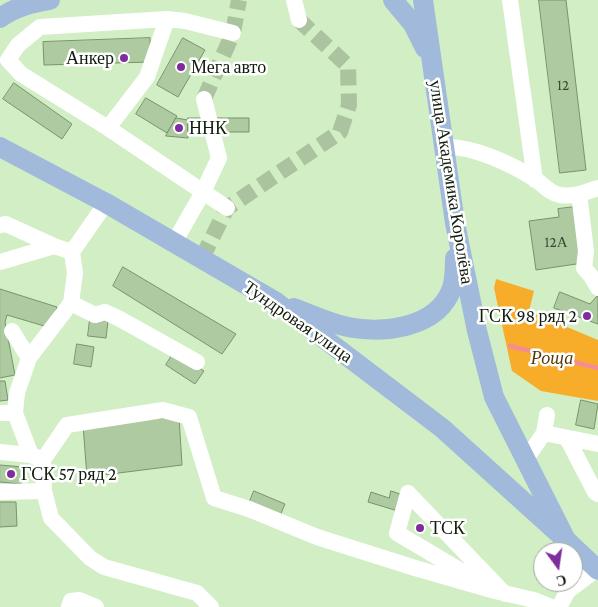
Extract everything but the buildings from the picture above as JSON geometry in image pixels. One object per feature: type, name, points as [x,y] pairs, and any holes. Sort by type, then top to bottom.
[{"type":"main road","points":[[0,18],[8,12],[28,4],[50,0]]},
{"type":"main road","points":[[393,0],[413,24],[431,60]]},
{"type":"main road","name":"улица Академика Королёва","points":[[423,0],[455,223],[477,331],[494,397],[566,540],[597,570]]},
{"type":"main road","name":"Тундровая улица","points":[[4,146],[106,202],[276,302],[442,428],[566,540]]},
{"type":"main road","points":[[276,302],[344,326],[385,330],[416,323],[438,308],[451,291],[454,279],[455,223]]},
{"type":"street","points":[[294,0],[299,20]]},
{"type":"street","points":[[510,0],[535,180]]},
{"type":"street","points":[[227,208],[108,128],[21,74],[8,60],[18,45],[40,27],[167,19],[185,21],[233,33]]},
{"type":"street","points":[[108,128],[147,76],[167,19]]},
{"type":"street","points":[[175,242],[203,192],[219,158],[204,99]]},
{"type":"street","points":[[445,147],[458,146],[485,154],[535,180],[553,193],[570,196],[598,188]]},
{"type":"street","points":[[579,194],[586,251],[584,268],[598,288]]},
{"type":"street","points":[[106,202],[72,252],[75,273],[71,303],[29,358],[8,413],[37,458],[51,518],[90,558],[104,567],[197,593],[211,607]]},
{"type":"street","points":[[0,225],[6,224],[54,246],[72,252]]},
{"type":"street","points":[[0,262],[54,246]]},
{"type":"street","points":[[71,303],[95,315],[105,312],[120,319],[197,362]]},
{"type":"street","points":[[12,331],[29,358]]},
{"type":"street","points":[[37,458],[67,425],[164,410],[189,417],[214,498],[249,509],[317,537],[500,592],[534,600],[551,607]]},
{"type":"street","points":[[526,459],[544,433],[546,415]]},
{"type":"street","points":[[544,433],[598,444]]},
{"type":"street","points":[[567,438],[595,492],[598,494]]},
{"type":"street","points":[[0,452],[37,458]]},
{"type":"street","points":[[0,492],[44,491]]},
{"type":"street","points":[[408,493],[500,592],[397,533],[408,493]]},
{"type":"street","points":[[559,607],[568,591],[597,570]]},
{"type":"street","points":[[69,607],[71,601],[79,600],[96,607]]},
{"type":"green space","name":"Роща","points":[[496,279],[534,291],[529,311],[598,340],[598,401],[541,391],[512,371],[494,288]]},
{"type":"waterway","points":[[510,346],[598,368]]},
{"type":"tunnel","points":[[204,99],[233,33],[239,0]]},
{"type":"tunnel","points":[[202,258],[227,208],[340,132],[349,105],[348,66],[299,20]]},
{"type":"place","name":"Анкер","points":[[124,58]]},
{"type":"place","name":"Мега авто","points":[[181,67]]},
{"type":"place","name":"ННК","points":[[179,128]]},
{"type":"place","name":"ГСК 98 ряд 2","points":[[587,316]]},
{"type":"place","name":"ГСК 57 ряд 2","points":[[11,474]]},
{"type":"place","name":"ТСК","points":[[420,528]]}]
